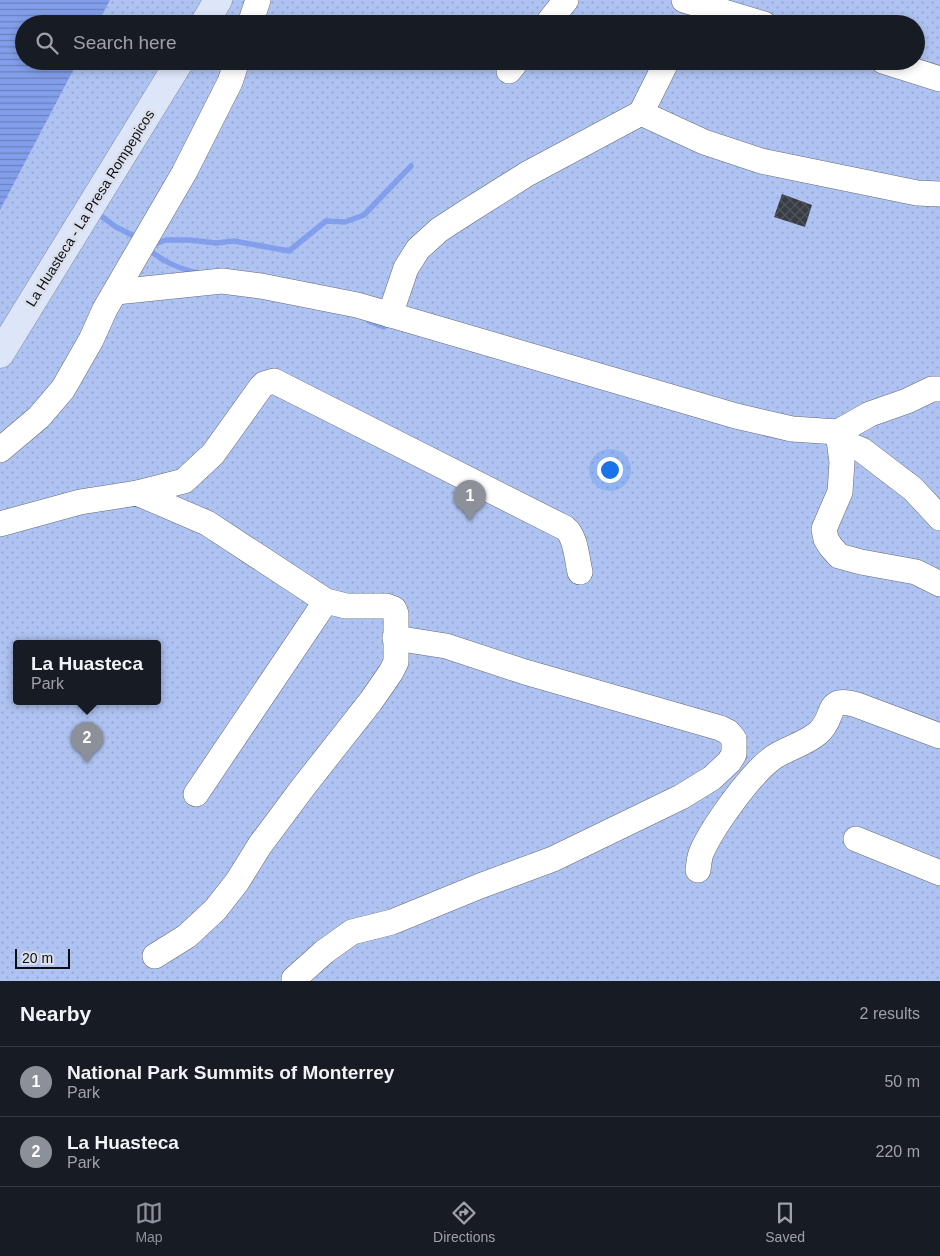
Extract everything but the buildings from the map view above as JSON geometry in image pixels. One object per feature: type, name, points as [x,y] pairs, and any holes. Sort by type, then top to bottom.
[{"type":"main road","points":[[209,15],[218,0]]},
{"type":"main road","name":"La Huasteca - La Presa Rompepicos","points":[[0,354],[174,70]]},
{"type":"street","points":[[253,15],[258,0]]},
{"type":"street","points":[[554,15],[566,0]]},
{"type":"street","points":[[688,9],[718,15]]},
{"type":"street","points":[[0,450],[39,417],[63,389],[91,340],[105,309],[184,173],[230,82],[234,70]]},
{"type":"street","points":[[390,316],[406,268],[418,249],[440,230],[527,174],[641,113],[662,70]]},
{"type":"street","points":[[912,70],[940,79]]},
{"type":"street","points":[[641,113],[704,142],[761,161],[917,193],[940,194]]},
{"type":"street","points":[[116,292],[222,281],[304,294],[357,306],[736,416],[792,429],[839,437],[862,450],[913,489],[940,518]]},
{"type":"street","points":[[0,524],[80,502],[137,493],[184,481],[214,454],[261,387],[274,381],[565,528],[572,538],[580,572]]},
{"type":"street","points":[[839,437],[870,414],[907,401],[932,389],[940,389]]},
{"type":"street","points":[[839,437],[842,462],[840,492],[824,529],[826,539],[834,553],[861,562],[916,572],[940,584]]},
{"type":"street","points":[[137,493],[207,523],[326,601],[346,606],[391,607],[396,614],[396,662],[372,700],[304,786],[260,845],[237,882],[215,910],[187,936],[155,956]]},
{"type":"street","points":[[196,794],[326,601]]},
{"type":"street","points":[[294,979],[324,952],[352,932],[392,922],[552,859],[681,797],[712,778],[729,762],[734,754],[734,739],[728,732],[720,728],[525,672],[446,646],[395,638]]},
{"type":"street","points":[[698,870],[701,853],[716,826],[753,776],[788,748],[805,742],[820,732],[828,720],[834,705],[839,702],[844,701],[857,705],[940,736]]},
{"type":"street","points":[[856,839],[940,873]]},
{"type":"shaded area","points":[[0,0],[940,0],[940,981],[0,981]]},
{"type":"shaded area","points":[[0,0],[110,0],[102,15],[15,15],[15,70],[73,70],[0,210]]},
{"type":"waterway","points":[[152,245],[166,240],[216,243],[234,241],[289,251],[326,221],[345,222],[364,215],[411,166]]},
{"type":"waterway","points":[[101,216],[138,240]]},
{"type":"waterway","points":[[147,248],[171,264],[199,273]]},
{"type":"waterway","points":[[369,321],[384,327]]},
{"type":"place","name":"National Park Summits of Monterrey","points":[[470,521]]},
{"type":"place","name":"La Huasteca","points":[[87,763]]}]
